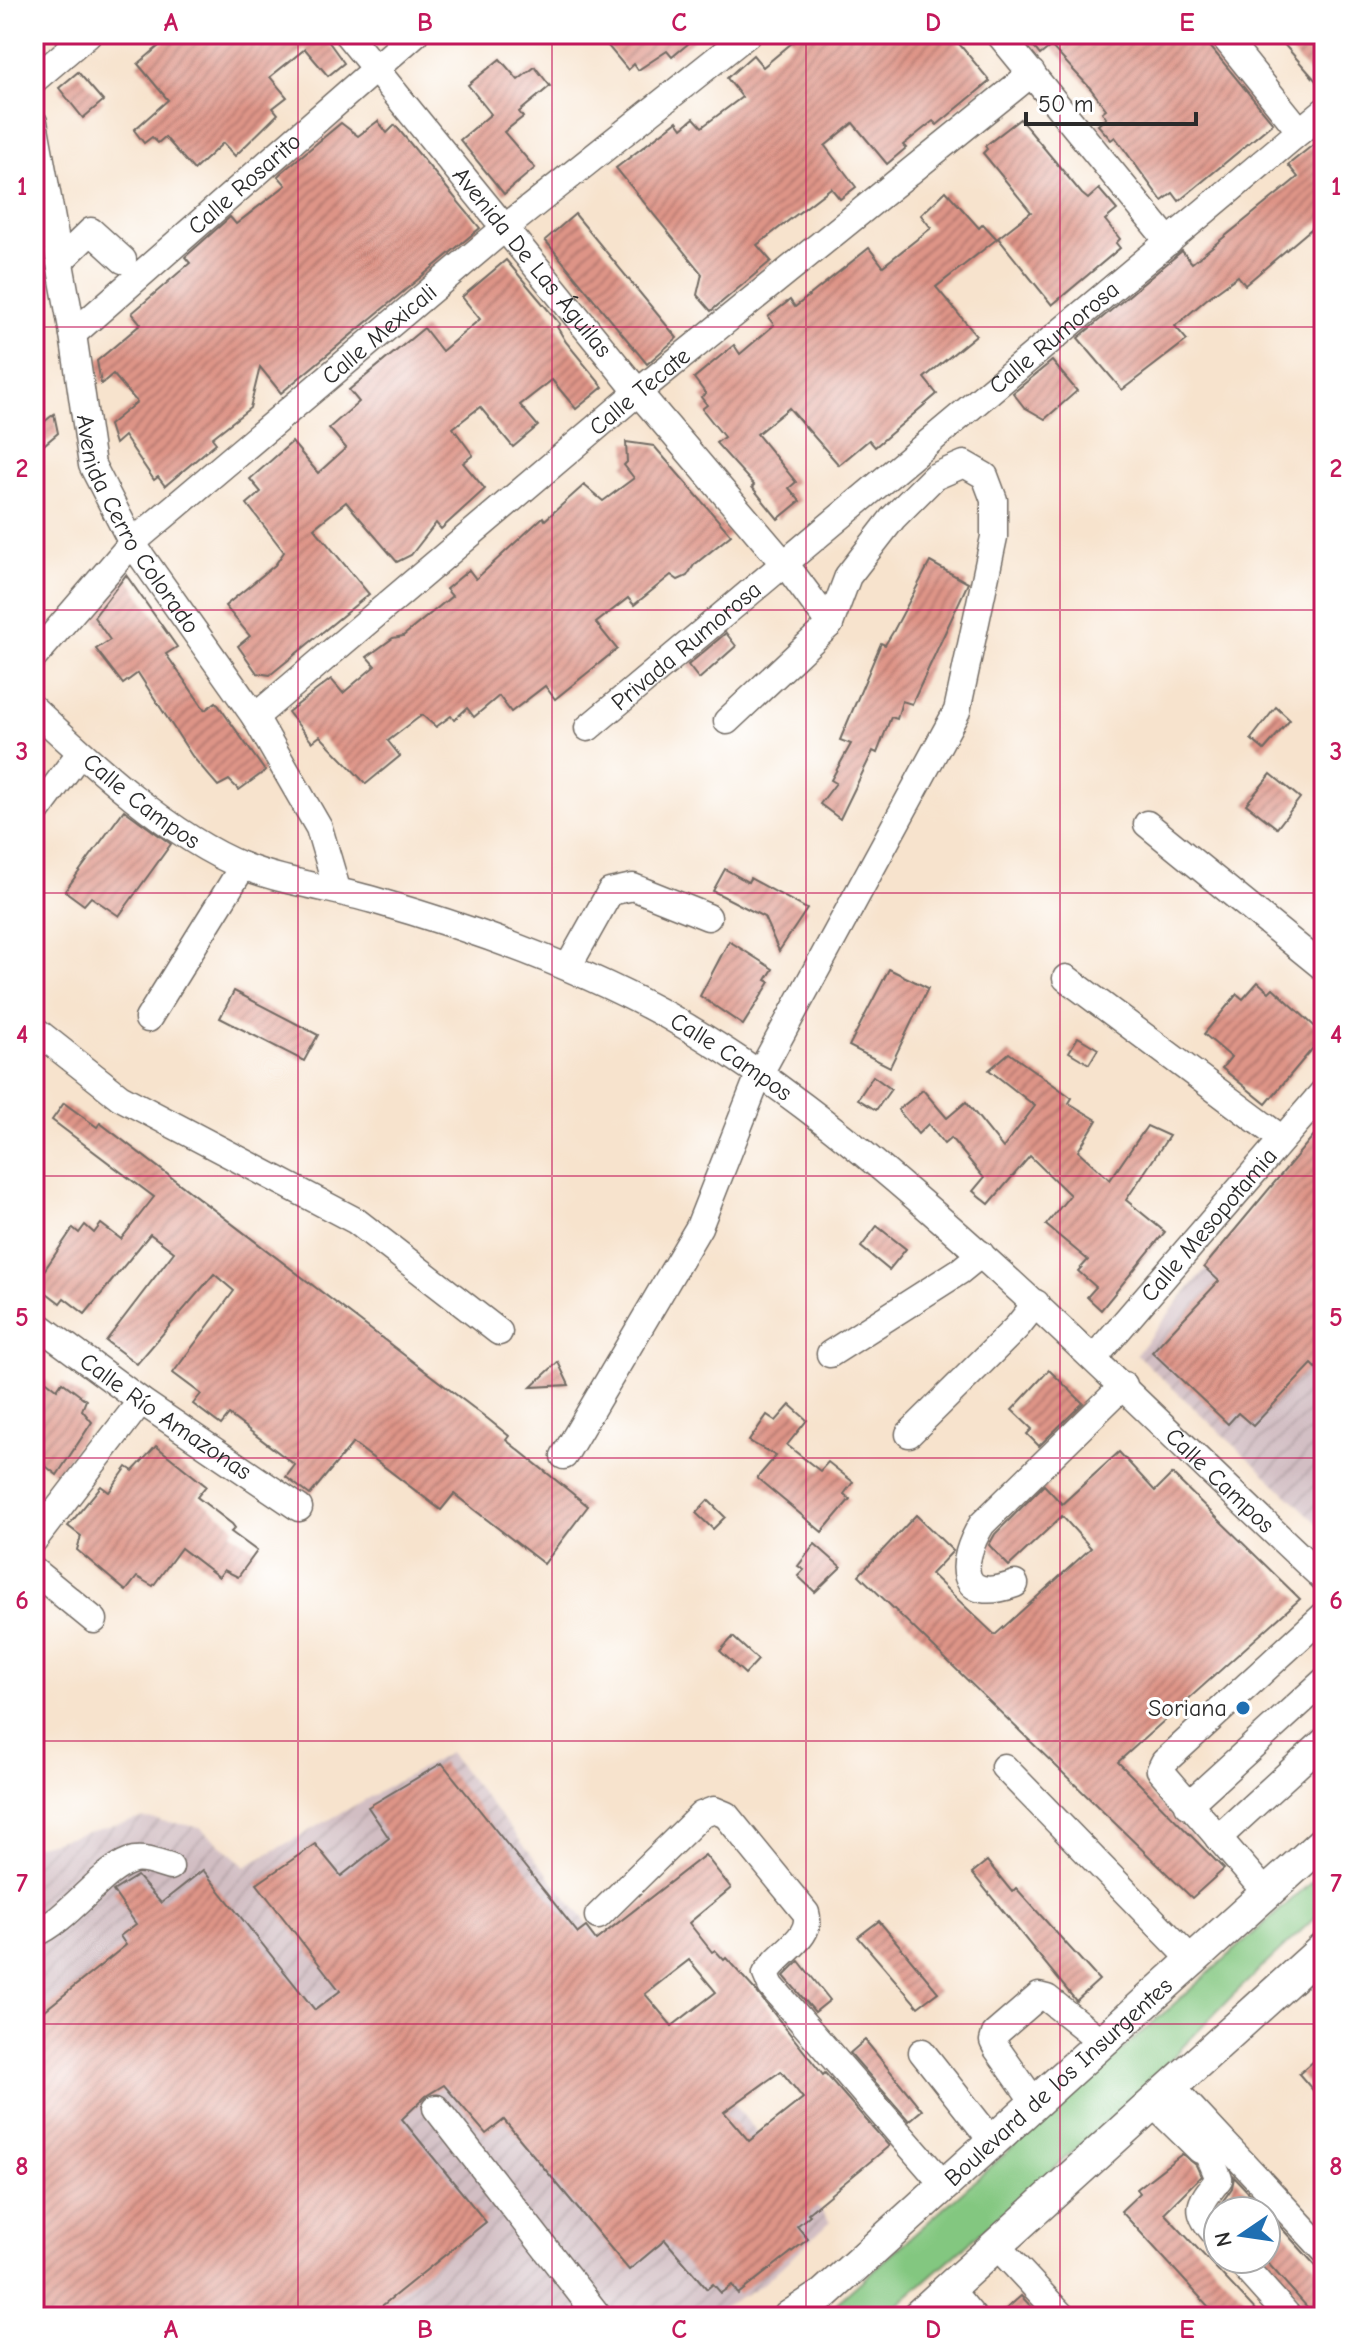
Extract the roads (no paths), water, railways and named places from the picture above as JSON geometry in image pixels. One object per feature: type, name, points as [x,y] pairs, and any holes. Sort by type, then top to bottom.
[{"type":"main road","name":"Boulevard de los Insurgentes","points":[[789,2317],[824,2294],[1324,1841]]},
{"type":"main road","points":[[917,2317],[1162,2095],[1320,1959]]},
{"type":"street","points":[[34,80],[88,34]]},
{"type":"street","name":"Avenida De Las Águilas","points":[[347,34],[830,624]]},
{"type":"street","name":"Calle Rosarito","points":[[73,334],[415,34]]},
{"type":"street","name":"Calle Mexicali","points":[[34,657],[132,543],[506,227],[748,34]]},
{"type":"street","points":[[999,34],[1169,242]]},
{"type":"street","points":[[1222,34],[1300,131]]},
{"type":"street","name":"Calle Tecate","points":[[255,717],[638,392],[1032,73]]},
{"type":"street","name":"Calle Rumorosa","points":[[782,563],[1324,111]]},
{"type":"street","name":"Avenida Cerro Colorado","points":[[34,122],[73,334],[92,465],[132,543],[255,717],[319,828],[337,889]]},
{"type":"street","points":[[60,261],[91,231],[123,260]]},
{"type":"street","points":[[564,1456],[699,1227],[759,1075],[957,711],[994,537],[994,500],[985,476],[964,464],[934,477],[893,518],[848,576],[830,624],[727,721]]},
{"type":"street","name":"Privada Rumorosa","points":[[588,728],[782,563]]},
{"type":"street","name":"Calle Campos","points":[[34,709],[80,753],[182,832],[243,866],[453,922],[568,967],[670,1017],[759,1075],[868,1156],[1036,1303],[1324,1579]]},
{"type":"street","points":[[34,815],[80,753]]},
{"type":"street","points":[[1147,824],[1324,968]]},
{"type":"street","points":[[148,1019],[243,866]]},
{"type":"street","points":[[568,967],[610,892],[622,887],[633,887],[708,917]]},
{"type":"street","points":[[1066,978],[1282,1139]]},
{"type":"street","points":[[34,1029],[120,1097],[356,1221],[499,1332]]},
{"type":"street","name":"Calle Mesopotamia","points":[[1094,1358],[1324,1091]]},
{"type":"street","points":[[830,1354],[960,1271],[981,1254]]},
{"type":"street","points":[[909,1434],[1017,1327],[1036,1303]]},
{"type":"street","name":"Calle Río Amazonas","points":[[34,1322],[141,1401],[299,1508]]},
{"type":"street","points":[[1015,1584],[999,1590],[980,1590],[967,1580],[964,1565],[968,1546],[982,1524],[1124,1385]]},
{"type":"street","points":[[34,1540],[141,1401]]},
{"type":"street","points":[[34,1571],[94,1620]]},
{"type":"street","points":[[1266,1893],[1160,1770],[1164,1762],[1318,1632]]},
{"type":"street","points":[[1188,1805],[1324,1681]]},
{"type":"street","points":[[1218,1838],[1324,1741]]},
{"type":"street","points":[[1004,1767],[1191,1959]]},
{"type":"street","points":[[598,1916],[701,1815],[714,1810],[726,1815],[806,1913],[809,1922],[808,1930],[771,1964],[766,1974],[771,1986],[944,2185]]},
{"type":"street","points":[[34,1934],[59,1922],[121,1865],[137,1859],[170,1867]]},
{"type":"street","points":[[1035,2103],[993,2041],[1005,2025],[1039,1996],[1047,1998],[1102,2042]]},
{"type":"street","points":[[922,2052],[993,2142]]},
{"type":"street","points":[[1162,2095],[1219,2179],[1206,2195]]},
{"type":"street","points":[[1162,2095],[1324,2250]]},
{"type":"street","points":[[436,2108],[599,2317]]},
{"type":"street","points":[[997,2246],[1063,2317]]},
{"type":"street","points":[[1251,2275],[1289,2317]]},
{"type":"street","points":[[949,2288],[973,2317]]},
{"type":"place","name":"Soriana","points":[[1243,1708]]}]
